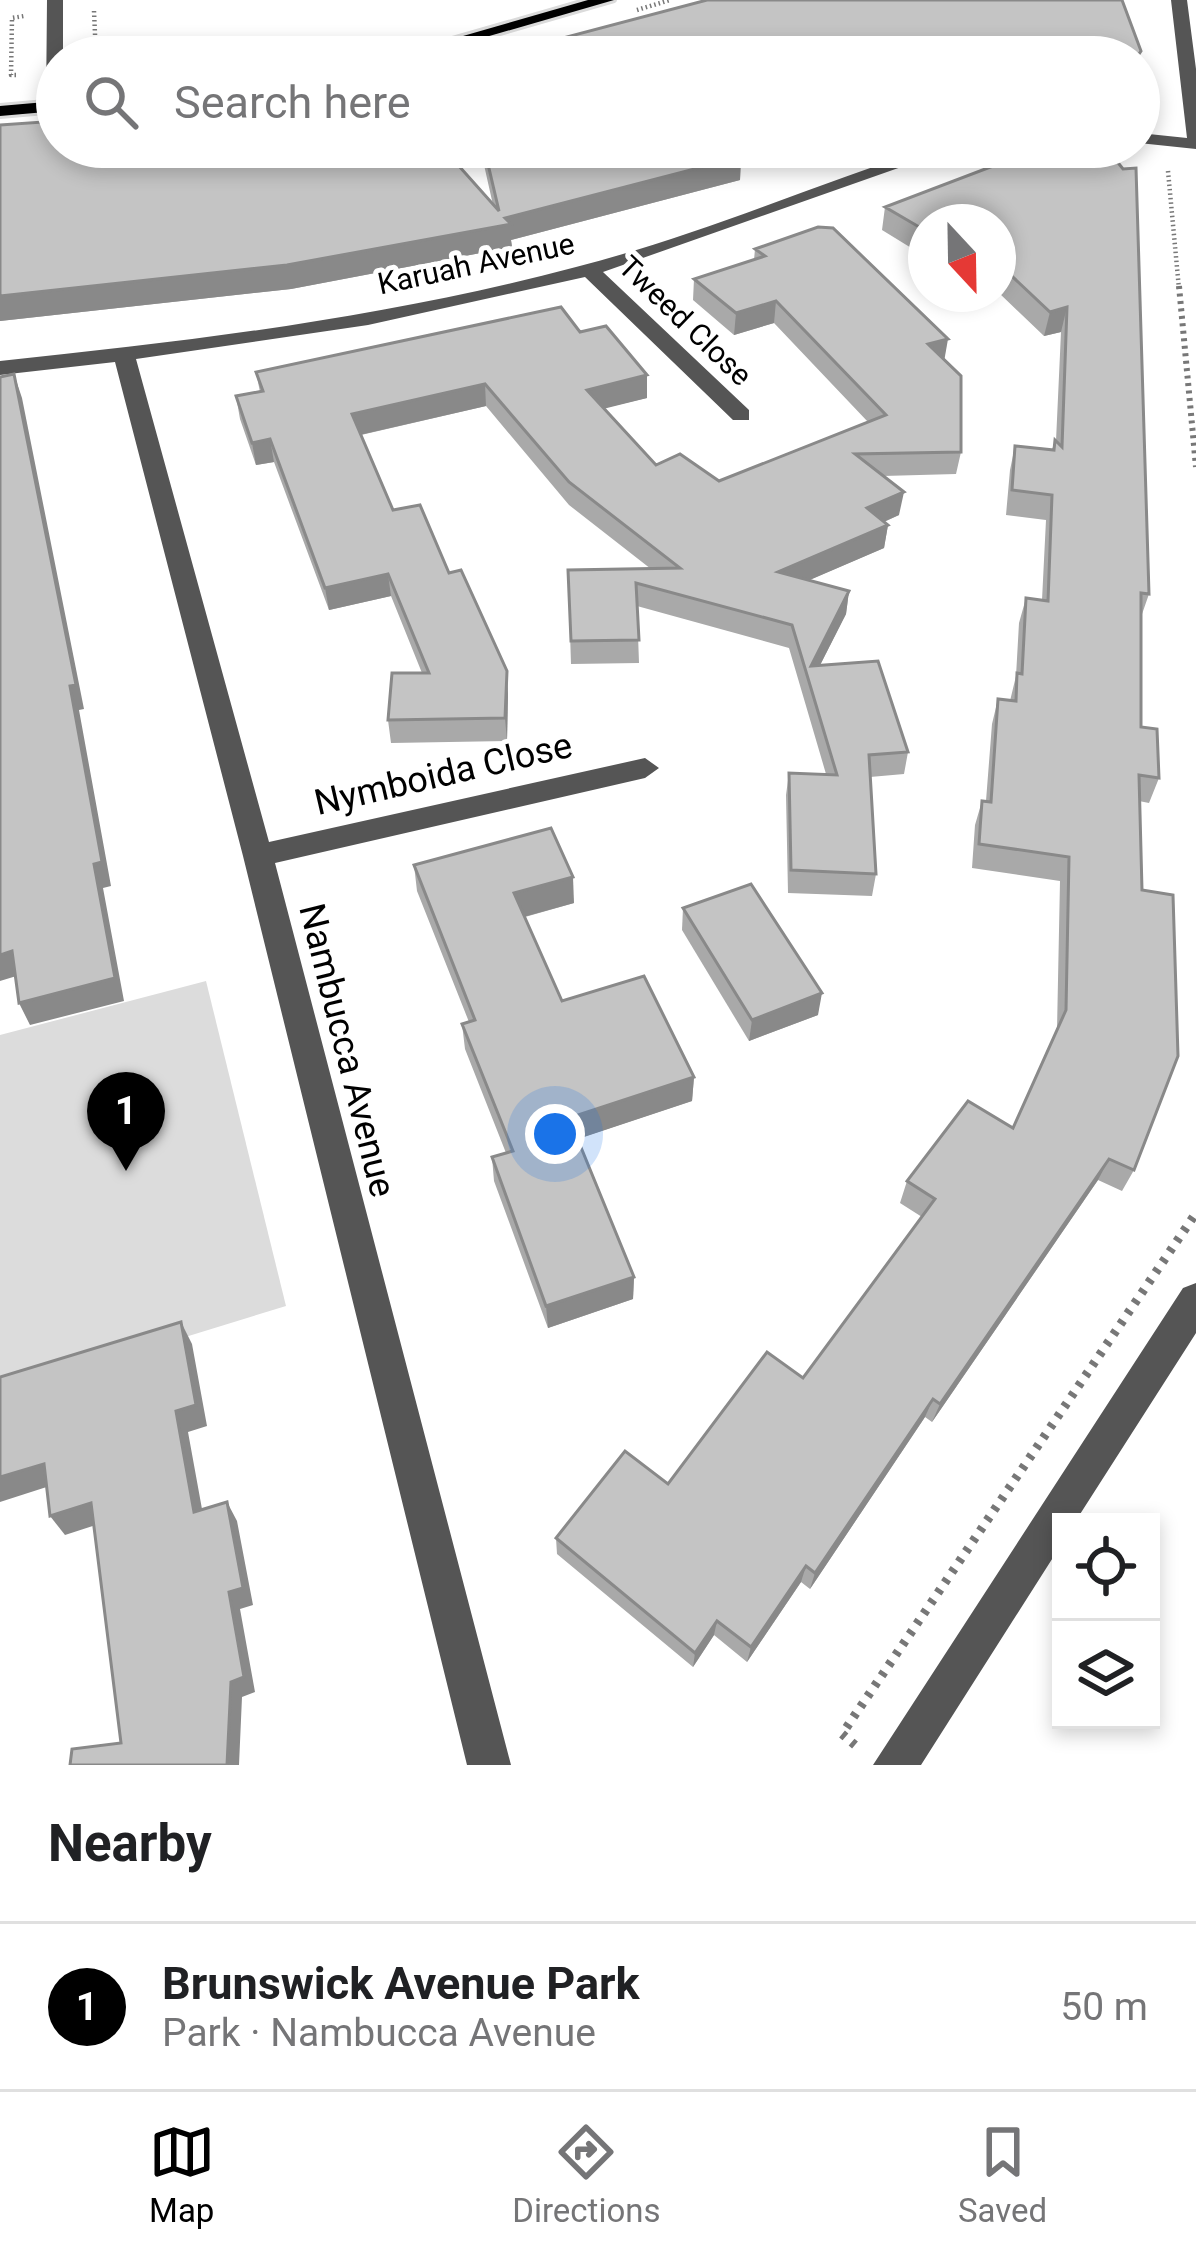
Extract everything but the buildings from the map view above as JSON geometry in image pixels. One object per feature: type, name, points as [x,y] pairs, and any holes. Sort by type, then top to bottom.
[{"type":"main road","points":[[475,36],[606,0]]},
{"type":"main road","points":[[0,111],[36,108]]},
{"type":"street","points":[[55,0],[55,36]]},
{"type":"street","points":[[1160,139],[1196,141],[1179,0]]},
{"type":"street","name":"Karuah Avenue","points":[[0,368],[124,356],[411,311],[589,270],[888,168]]},
{"type":"street","name":"Tweed Close","points":[[589,270],[741,415]]},
{"type":"street","name":"Nambucca Avenue","points":[[124,356],[258,856],[489,1765]]},
{"type":"street","name":"Nymboida Close","points":[[258,856],[645,768]]},
{"type":"street","points":[[895,1765],[1196,1300]]},
{"type":"path","points":[[94,0],[95,36]]},
{"type":"path","points":[[30,16],[12,17],[11,75],[31,74]]},
{"type":"path","points":[[1160,164],[1168,168],[1196,467]]},
{"type":"path","points":[[853,1743],[842,1734],[1196,1214]]},
{"type":"shaded area","points":[[206,981],[286,1306],[0,1394],[0,1035]]},
{"type":"place","name":"Brunswick Avenue Park","points":[[126,1171]]}]
